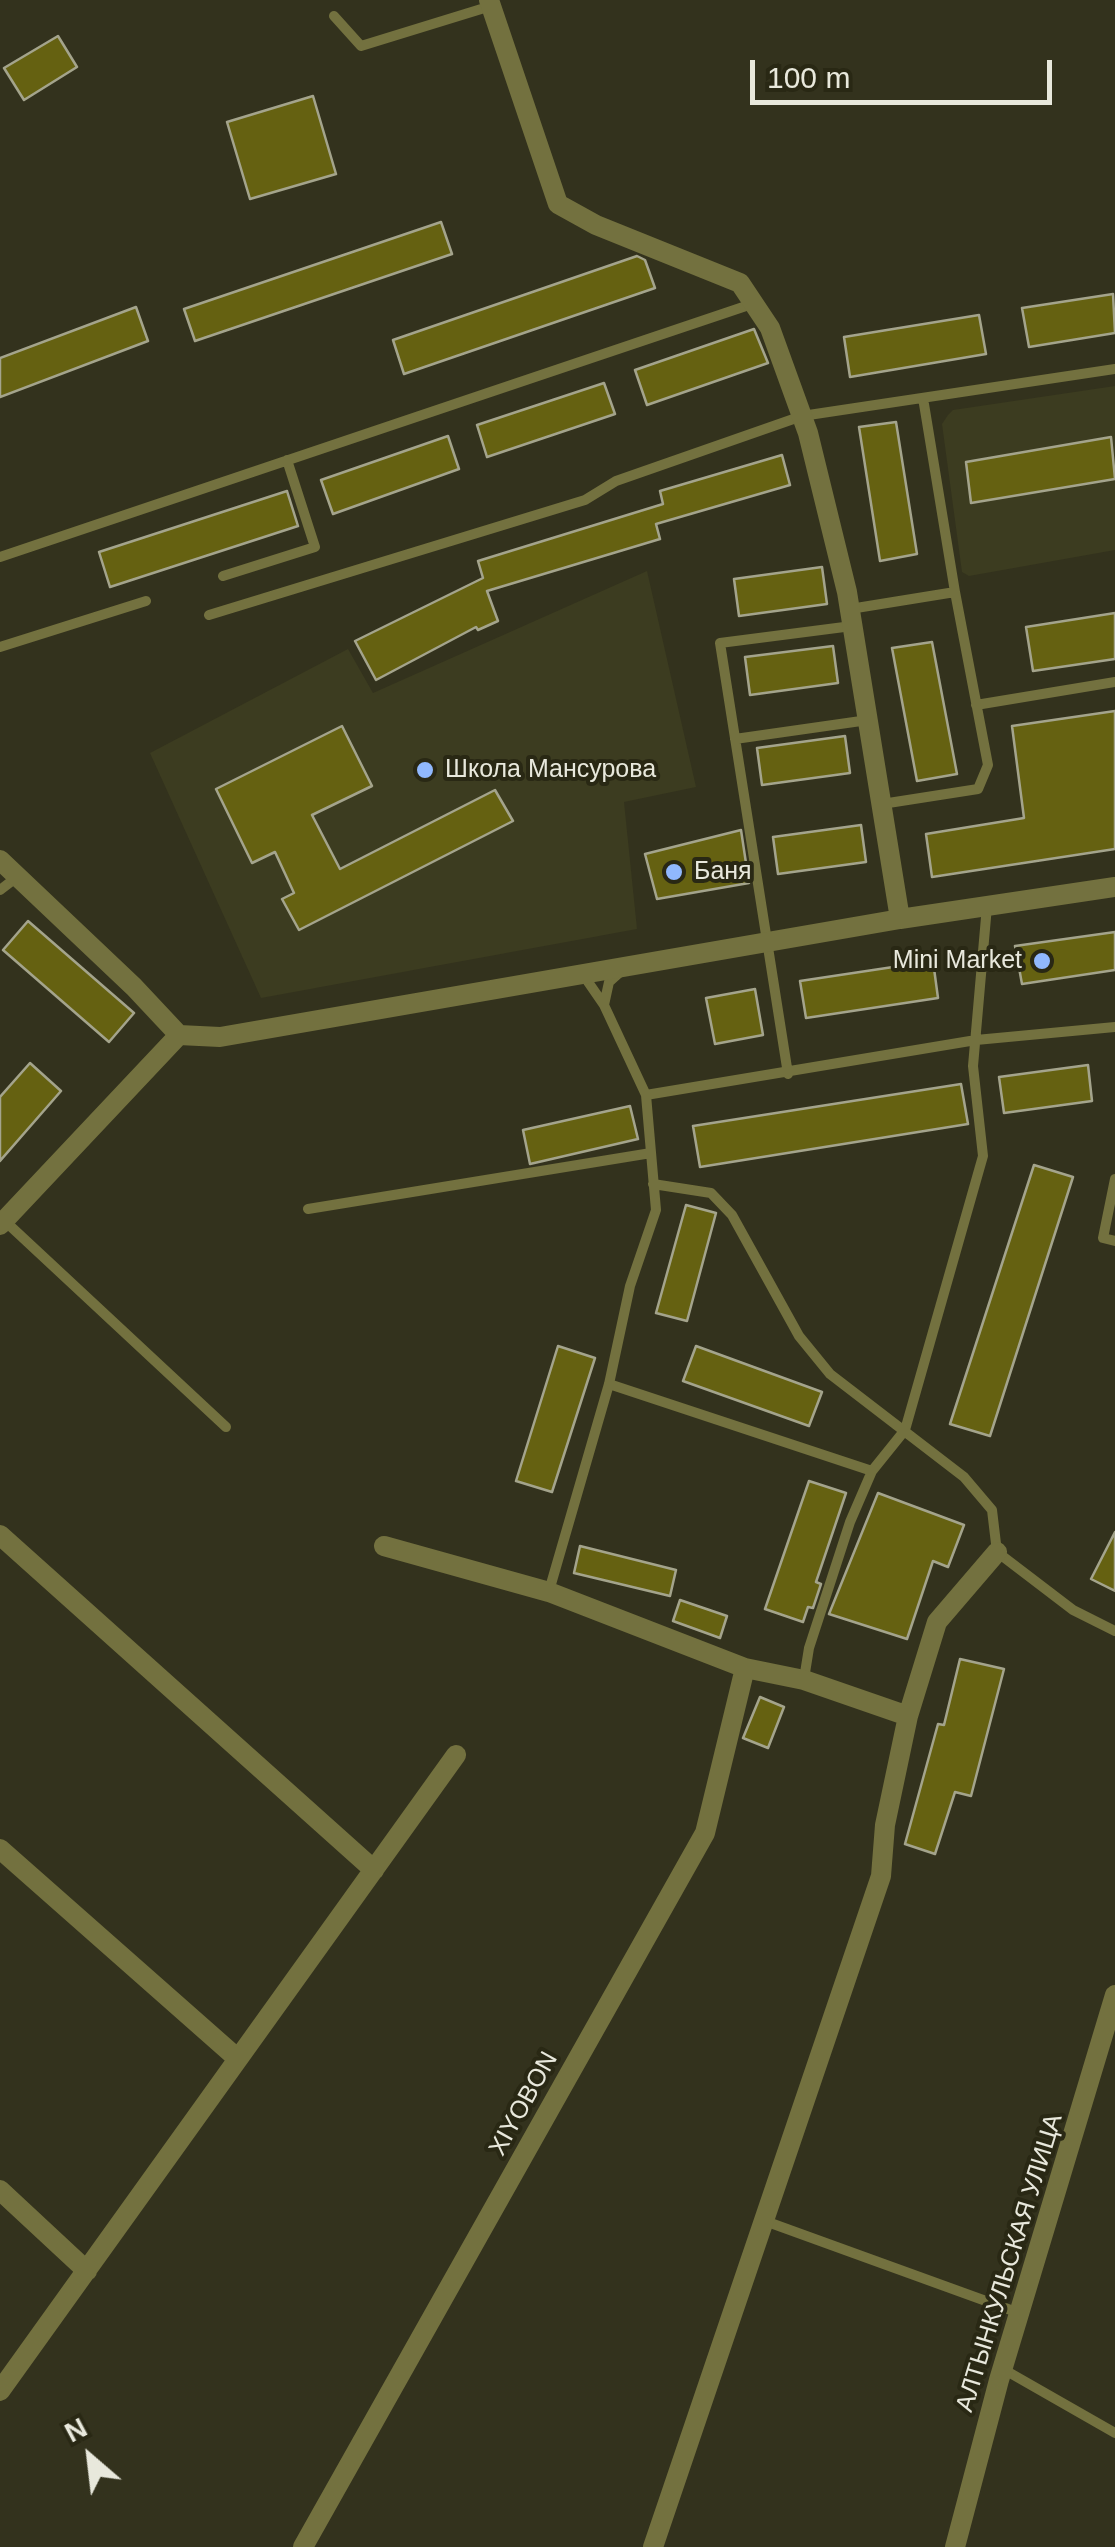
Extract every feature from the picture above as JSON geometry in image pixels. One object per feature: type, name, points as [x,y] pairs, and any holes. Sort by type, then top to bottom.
[{"type":"street","points":[[490,3],[558,204],[596,225],[740,283],[770,328],[802,416],[851,617],[900,919]]},
{"type":"street","points":[[0,860],[8,883],[134,986],[179,1036],[220,1037],[900,919],[1115,887]]},
{"type":"street","points":[[3,1224],[179,1036]]},
{"type":"street","points":[[0,1535],[374,1870]]},
{"type":"street","points":[[384,1546],[549,1592],[745,1668],[804,1680],[908,1716]]},
{"type":"street","points":[[653,2547],[881,1876],[886,1825],[908,1716],[938,1622],[997,1552]]},
{"type":"street","name":"XIYOBON","points":[[303,2547],[705,1832],[745,1668]]},
{"type":"street","points":[[0,2391],[456,1756]]},
{"type":"street","points":[[0,1849],[238,2059]]},
{"type":"street","name":"АЛТЫНКУЛЬСКАЯ УЛИЦА","points":[[955,2547],[1002,2368],[1109,2039],[1115,1995]]},
{"type":"street","points":[[0,2190],[88,2270]]},
{"type":"lane","points":[[334,16],[361,46],[490,3]]},
{"type":"lane","points":[[0,557],[754,303]]},
{"type":"lane","points":[[209,615],[584,500],[616,482],[802,416],[1115,370]]},
{"type":"lane","points":[[882,804],[978,789],[988,765],[923,398]]},
{"type":"lane","points":[[223,576],[315,547],[287,460]]},
{"type":"lane","points":[[788,1074],[720,643],[955,592]]},
{"type":"lane","points":[[0,647],[146,601]]},
{"type":"lane","points":[[976,705],[1115,682]]},
{"type":"lane","points":[[735,739],[868,720]]},
{"type":"lane","points":[[804,1680],[808,1648],[850,1522],[872,1471],[905,1430],[983,1156],[973,1066],[988,905]]},
{"type":"lane","points":[[604,1005],[609,982],[623,969]]},
{"type":"lane","points":[[549,1592],[610,1384],[630,1286],[656,1210],[646,1095],[604,1005],[584,976]]},
{"type":"lane","points":[[646,1095],[976,1040],[1115,1026]]},
{"type":"lane","points":[[308,1209],[651,1153]]},
{"type":"lane","points":[[1115,1179],[1103,1238],[1115,1241]]},
{"type":"lane","points":[[654,1184],[710,1193],[732,1215],[799,1336],[830,1374],[964,1476],[992,1510],[997,1552],[1074,1610],[1115,1630]]},
{"type":"lane","points":[[3,1224],[226,1427]]},
{"type":"lane","points":[[610,1384],[872,1471]]},
{"type":"lane","points":[[764,2220],[1019,2313]]},
{"type":"lane","points":[[1002,2368],[1115,2433]]},
{"type":"shaded area","points":[[1115,386],[1115,550],[969,576],[962,572],[942,424],[948,415],[953,410]]},
{"type":"shaded area","name":"Школа Мансурова","points":[[647,571],[696,787],[624,802],[637,929],[261,998],[150,753],[348,649],[373,693]]},
{"type":"building","points":[[58,36],[77,67],[24,100],[4,68]]},
{"type":"building","points":[[313,96],[336,174],[250,199],[227,122]]},
{"type":"building","points":[[441,222],[452,254],[195,341],[184,309]]},
{"type":"building","points":[[637,256],[645,260],[655,288],[404,374],[393,340]]},
{"type":"building","points":[[1113,294],[1115,333],[1029,347],[1022,308]]},
{"type":"building","points":[[136,307],[148,341],[0,397],[0,358]]},
{"type":"building","points":[[979,315],[986,354],[850,377],[844,337]]},
{"type":"building","points":[[754,329],[768,363],[647,405],[635,370]]},
{"type":"building","points":[[604,383],[615,414],[487,457],[477,425]]},
{"type":"building","points":[[896,422],[917,554],[880,561],[859,427]]},
{"type":"building","points":[[448,436],[459,469],[333,514],[321,480]]},
{"type":"building","points":[[1111,437],[1115,479],[971,503],[966,462]]},
{"type":"building","points":[[782,455],[790,485],[656,524],[660,539],[487,591],[498,621],[478,630],[476,627],[376,680],[355,641],[483,578],[478,561],[663,504],[660,491]]},
{"type":"building","points":[[287,491],[298,526],[110,587],[99,552]]},
{"type":"building","points":[[822,567],[827,604],[739,616],[734,579]]},
{"type":"building","points":[[1115,613],[1115,659],[1033,671],[1026,627]]},
{"type":"building","points":[[932,642],[957,774],[917,781],[892,648]]},
{"type":"building","points":[[833,646],[838,683],[750,695],[745,657]]},
{"type":"building","points":[[1115,711],[1115,849],[932,877],[926,834],[1024,818],[1012,726]]},
{"type":"building","points":[[342,726],[372,786],[312,815],[340,869],[495,790],[513,821],[299,930],[282,899],[294,893],[275,852],[252,863],[216,789]]},
{"type":"building","points":[[845,736],[850,773],[762,785],[757,748]]},
{"type":"building","points":[[861,825],[866,862],[778,874],[773,837]]},
{"type":"building","points":[[741,830],[749,883],[657,899],[645,854]]},
{"type":"building","points":[[28,921],[134,1013],[109,1042],[3,950]]},
{"type":"building","points":[[1115,932],[1115,970],[1022,984],[1015,946]]},
{"type":"building","points":[[933,961],[938,998],[806,1018],[800,981]]},
{"type":"building","points":[[755,989],[763,1035],[715,1044],[706,998]]},
{"type":"building","points":[[30,1063],[61,1091],[0,1161],[0,1097]]},
{"type":"building","points":[[1088,1065],[1092,1101],[1004,1113],[999,1077]]},
{"type":"building","points":[[961,1084],[968,1124],[700,1167],[693,1126]]},
{"type":"building","points":[[630,1106],[638,1139],[530,1164],[523,1130]]},
{"type":"building","points":[[1034,1165],[1073,1177],[990,1436],[950,1424]]},
{"type":"building","points":[[686,1205],[716,1213],[687,1321],[656,1313]]},
{"type":"building","points":[[558,1346],[595,1358],[552,1492],[516,1481]]},
{"type":"building","points":[[696,1346],[822,1392],[809,1426],[683,1381]]},
{"type":"building","points":[[809,1481],[846,1493],[816,1582],[821,1584],[813,1608],[808,1607],[803,1622],[765,1609]]},
{"type":"building","points":[[878,1493],[964,1525],[948,1567],[933,1561],[907,1639],[829,1614]]},
{"type":"building","points":[[1115,1532],[1115,1591],[1091,1579]]},
{"type":"building","points":[[580,1546],[676,1570],[670,1596],[574,1573]]},
{"type":"building","points":[[680,1600],[727,1616],[720,1638],[673,1621]]},
{"type":"building","points":[[960,1659],[1004,1669],[971,1796],[955,1792],[935,1854],[905,1844],[938,1724],[944,1725]]},
{"type":"building","points":[[760,1697],[784,1707],[768,1748],[743,1738]]},
{"type":"place","name":"Школа Мансурова","points":[[425,770]]},
{"type":"place","name":"Баня","points":[[674,872]]},
{"type":"place","name":"Mini Market","points":[[1042,961]]}]
